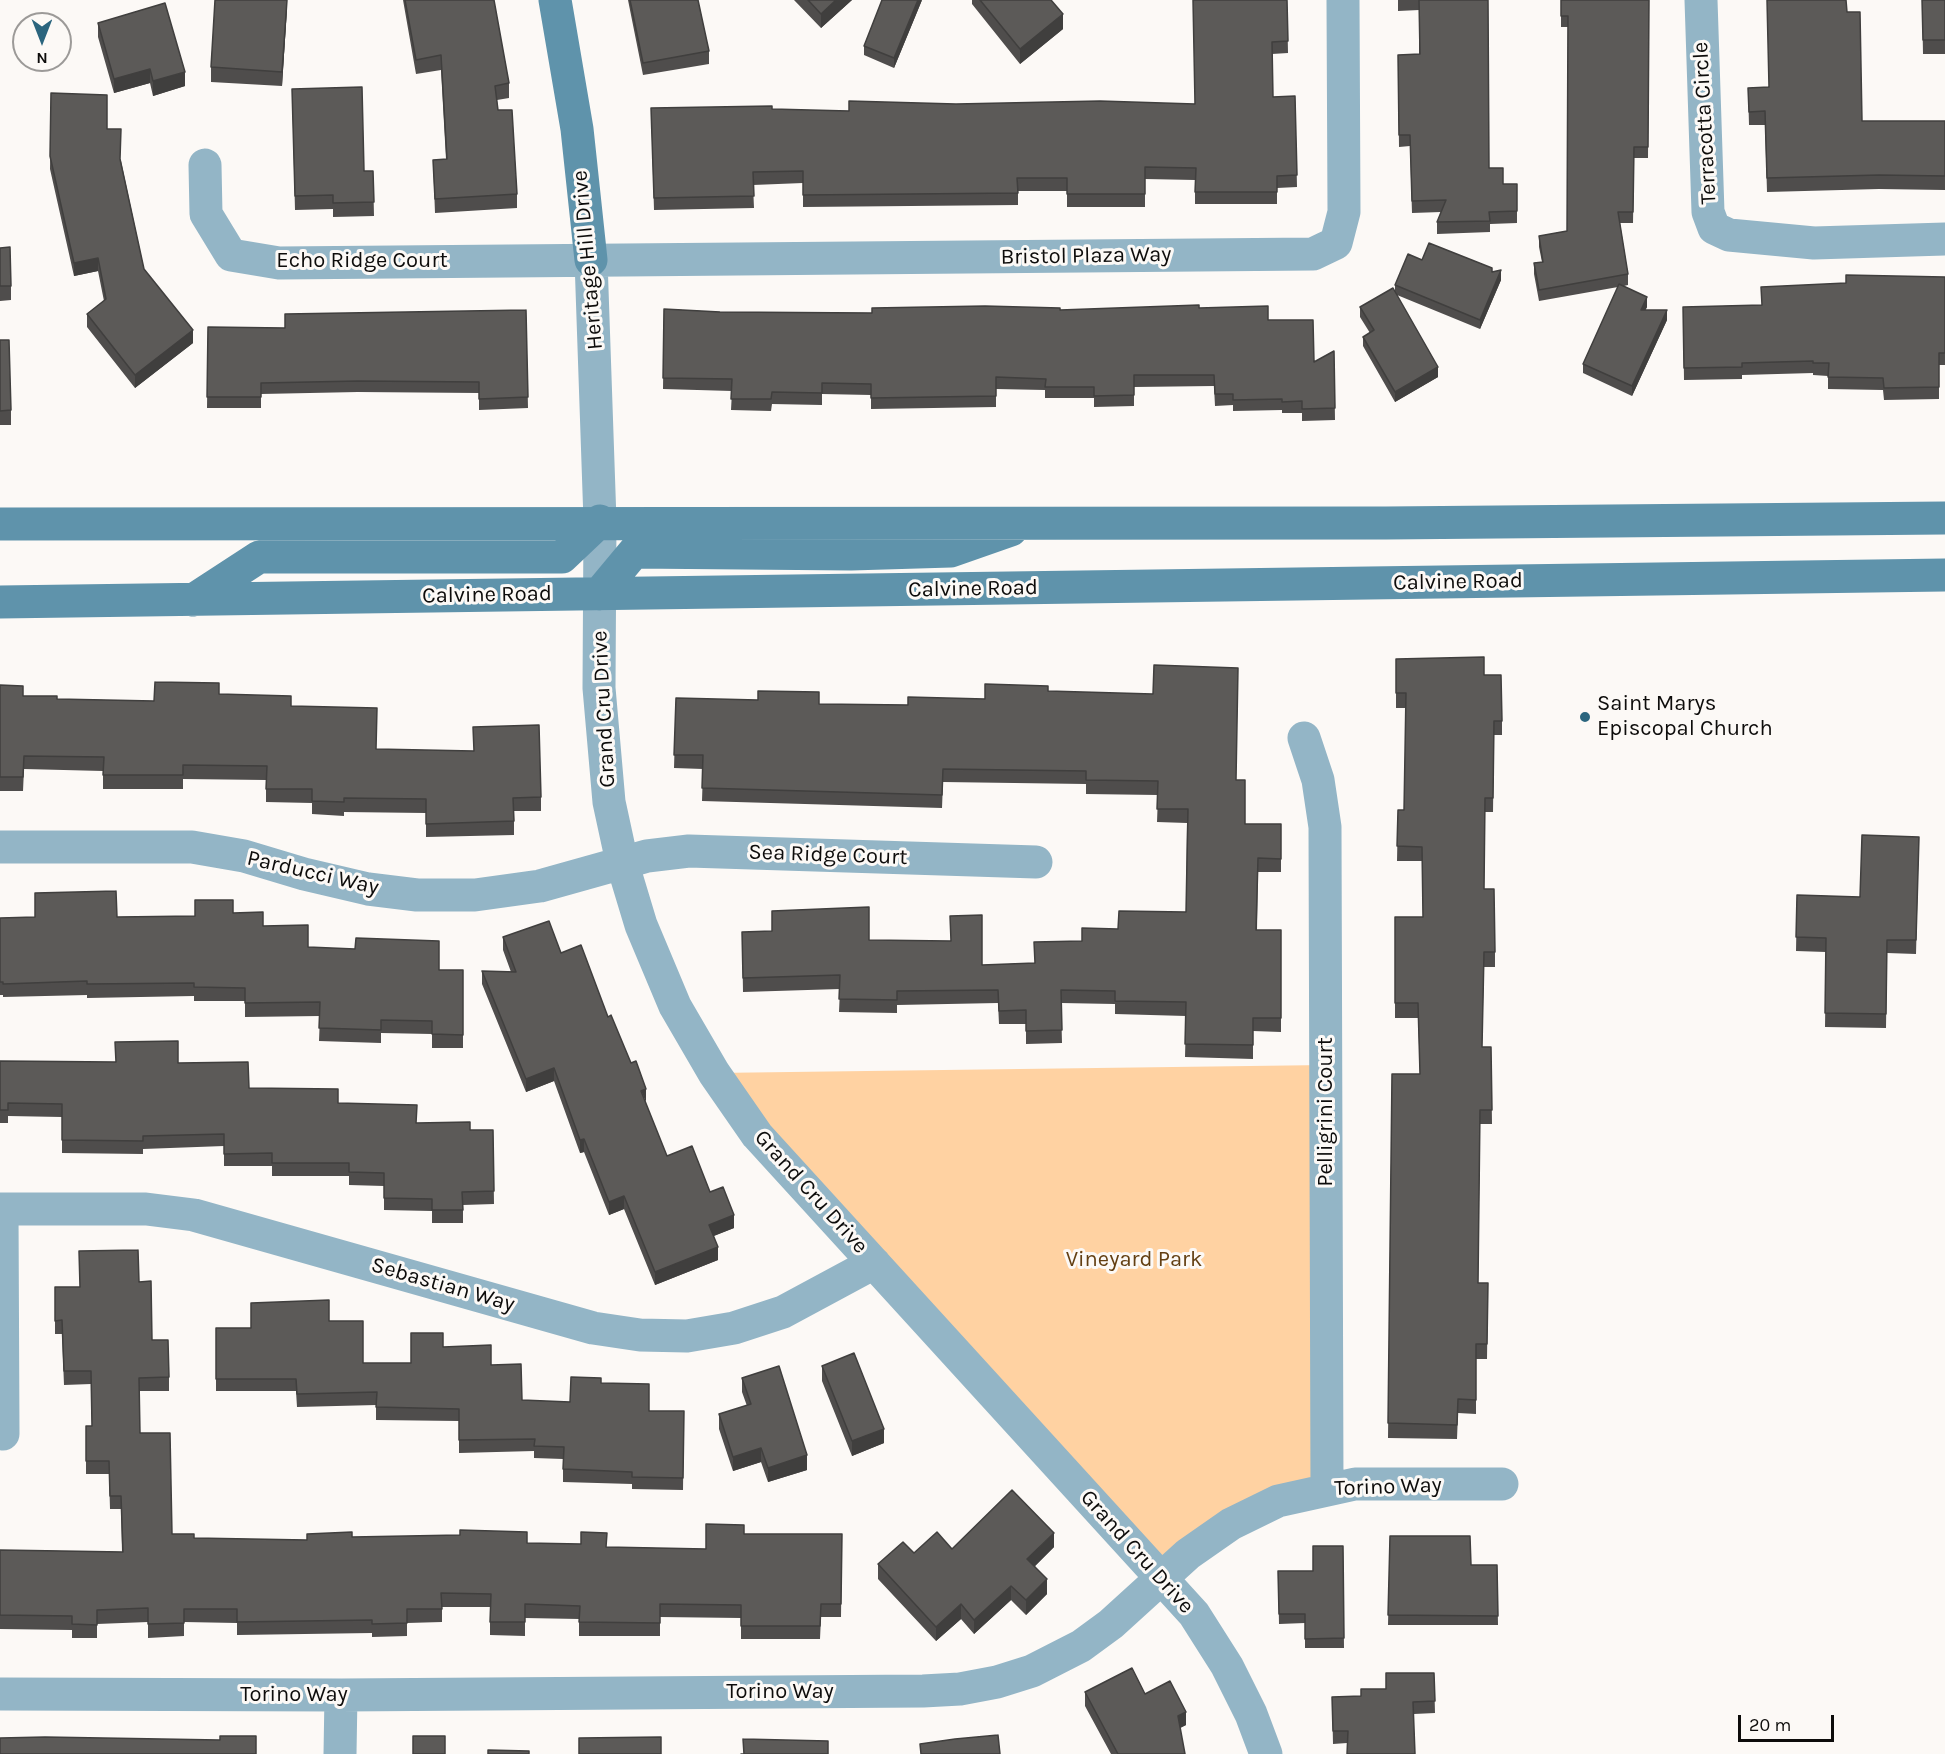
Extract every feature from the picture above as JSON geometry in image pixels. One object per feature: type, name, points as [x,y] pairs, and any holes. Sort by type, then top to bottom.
[{"type":"main road","name":"Heritage Hill Drive","points":[[555,0],[577,129],[591,260]]},
{"type":"main road","points":[[0,524],[600,521],[1398,523],[1945,518]]},
{"type":"main road","points":[[193,600],[259,557],[562,557],[600,521]]},
{"type":"main road","points":[[599,594],[634,552],[851,554],[951,551],[1032,522]]},
{"type":"main road","name":"Calvine Road","points":[[0,602],[1945,575]]},
{"type":"street","name":"Bristol Plaza Way","points":[[591,260],[1313,254],[1336,243],[1344,212],[1343,0]]},
{"type":"street","name":"Terracotta Circle","points":[[1701,0],[1708,212],[1714,228],[1728,235],[1814,243],[1945,240]]},
{"type":"street","name":"Echo Ridge Court","points":[[206,165],[206,214],[231,255],[279,263],[591,260]]},
{"type":"street","name":"Heritage Hill Drive","points":[[591,260],[600,521]]},
{"type":"street","name":"Grand Cru Drive","points":[[600,521],[600,726],[609,802],[622,862],[641,925],[675,1006],[714,1073],[757,1135],[1194,1614],[1227,1666],[1251,1714],[1266,1754]]},
{"type":"street","name":"Pelligrini Court","points":[[1304,738],[1318,780],[1325,827],[1327,1488]]},
{"type":"street","name":"Parducci Way","points":[[0,847],[192,847],[244,856],[304,874],[368,889],[417,895],[475,895],[540,885],[622,862]]},
{"type":"street","name":"Sea Ridge Court","points":[[622,862],[689,850],[1036,862]]},
{"type":"street","name":"Sebastian Way","points":[[1,1209],[146,1209],[194,1215],[593,1328],[640,1335],[687,1336],[734,1328],[783,1312],[874,1263]]},
{"type":"street","points":[[1,1209],[3,1434]]},
{"type":"street","name":"Torino Way","points":[[0,1694],[341,1695],[960,1689],[997,1682],[1032,1671],[1081,1646],[1111,1624],[1188,1554],[1231,1524],[1278,1502],[1327,1488],[1355,1484],[1502,1484]]},
{"type":"street","points":[[340,1754],[341,1695]]},
{"type":"green space","name":"Vineyard Park","points":[[1326,1065],[1327,1488],[1162,1577],[714,1073]]},
{"type":"building","points":[[215,0],[287,0],[282,72],[211,67]]},
{"type":"building","points":[[405,0],[494,0],[509,83],[495,86],[498,110],[512,110],[517,194],[435,199],[433,160],[447,159],[441,55],[416,60]]},
{"type":"building","points":[[630,0],[698,0],[709,51],[643,63]]},
{"type":"building","points":[[808,0],[836,0],[821,14]]},
{"type":"building","points":[[882,0],[918,0],[894,58],[864,46]]},
{"type":"building","points":[[980,0],[1051,0],[1063,14],[1020,49]]},
{"type":"building","points":[[1193,0],[1287,0],[1288,41],[1272,42],[1273,97],[1295,96],[1297,175],[1277,176],[1277,192],[1195,192],[1196,168],[1145,167],[1145,194],[1067,194],[1067,178],[1017,178],[1018,193],[803,195],[803,171],[753,172],[754,196],[654,198],[651,108],[772,106],[772,109],[849,111],[849,101],[956,104],[1100,101],[1195,104]]},
{"type":"building","points":[[1419,0],[1488,0],[1489,168],[1503,168],[1503,184],[1517,184],[1517,211],[1489,212],[1490,221],[1437,222],[1446,200],[1412,201],[1410,135],[1399,135],[1398,55],[1420,54]]},
{"type":"building","points":[[1561,0],[1649,0],[1648,147],[1634,147],[1633,212],[1618,212],[1628,274],[1539,290],[1534,263],[1543,262],[1539,236],[1567,231],[1568,16],[1561,16]]},
{"type":"building","points":[[1767,0],[1846,0],[1847,12],[1860,12],[1862,121],[1945,121],[1945,176],[1767,178],[1765,111],[1749,112],[1748,88],[1769,87]]},
{"type":"building","points":[[1922,0],[1945,0],[1945,40],[1923,40]]},
{"type":"building","points":[[165,3],[185,72],[153,81],[150,69],[114,79],[98,23]]},
{"type":"building","points":[[362,87],[364,171],[373,171],[374,202],[333,203],[333,195],[295,196],[292,89]]},
{"type":"building","points":[[51,93],[107,95],[107,129],[121,129],[120,159],[144,269],[193,330],[135,375],[87,314],[106,299],[98,258],[74,263],[50,156]]},
{"type":"building","points":[[1429,243],[1492,268],[1492,272],[1501,270],[1480,320],[1395,285],[1408,254],[1422,260]]},
{"type":"building","points":[[10,247],[11,286],[0,286],[0,248]]},
{"type":"building","points":[[1846,275],[1945,277],[1945,353],[1939,353],[1939,387],[1884,388],[1883,378],[1828,377],[1829,363],[1813,363],[1813,361],[1742,363],[1742,367],[1684,368],[1683,307],[1762,305],[1761,287],[1846,283]]},
{"type":"building","points":[[1619,284],[1647,297],[1641,310],[1667,310],[1632,386],[1583,364]]},
{"type":"building","points":[[1393,288],[1438,367],[1395,392],[1363,337],[1374,330],[1360,307]]},
{"type":"building","points":[[1199,305],[1199,308],[1268,306],[1268,320],[1313,320],[1314,362],[1334,351],[1335,408],[1302,409],[1302,401],[1282,402],[1282,399],[1233,400],[1233,394],[1215,394],[1214,375],[1134,375],[1134,395],[1094,396],[1094,387],[1045,387],[1046,379],[996,377],[996,396],[871,398],[871,384],[822,383],[822,393],[772,392],[771,399],[731,399],[732,379],[663,378],[664,309],[720,312],[872,313],[872,308],[985,306],[1060,308],[1060,310]]},
{"type":"building","points":[[526,310],[528,397],[479,399],[479,382],[358,381],[261,383],[261,397],[207,397],[208,327],[285,328],[285,314]]},
{"type":"building","points":[[0,340],[9,340],[11,410],[0,411]]},
{"type":"building","points":[[1484,657],[1484,675],[1501,675],[1502,721],[1494,721],[1493,798],[1485,798],[1484,889],[1494,889],[1495,952],[1484,952],[1482,1047],[1491,1047],[1492,1110],[1480,1110],[1478,1283],[1488,1283],[1487,1344],[1476,1344],[1476,1400],[1458,1399],[1457,1425],[1388,1423],[1392,1074],[1420,1074],[1418,1003],[1395,1003],[1395,917],[1423,917],[1422,847],[1397,846],[1398,810],[1404,810],[1406,693],[1396,693],[1396,659]]},
{"type":"building","points":[[1154,665],[1238,668],[1236,780],[1245,780],[1245,824],[1281,824],[1281,859],[1258,858],[1256,930],[1281,930],[1281,1018],[1253,1018],[1253,1045],[1185,1044],[1186,1002],[1115,1001],[1115,991],[1061,990],[1062,1030],[1026,1031],[1026,1010],[999,1011],[998,990],[897,991],[897,1000],[839,999],[840,975],[743,978],[742,932],[772,931],[772,911],[869,907],[869,940],[951,941],[950,916],[982,915],[982,965],[1035,963],[1034,942],[1082,941],[1082,928],[1118,929],[1119,911],[1186,912],[1188,809],[1157,809],[1158,781],[1086,780],[1086,771],[943,769],[942,795],[702,788],[703,755],[674,755],[676,698],[758,700],[758,691],[819,692],[819,704],[908,705],[908,697],[985,699],[985,684],[1048,686],[1048,691],[1153,694]]},
{"type":"building","points":[[155,682],[219,683],[219,694],[291,696],[291,706],[377,708],[376,749],[474,751],[473,727],[539,725],[541,797],[513,798],[514,821],[426,824],[426,799],[344,798],[344,802],[312,801],[312,789],[266,789],[267,766],[183,765],[183,775],[103,775],[104,757],[24,756],[23,777],[0,777],[0,685],[23,686],[23,696],[154,701]]},
{"type":"building","points":[[1862,835],[1919,837],[1916,940],[1887,940],[1886,1014],[1825,1013],[1826,938],[1796,937],[1797,895],[1860,897]]},
{"type":"building","points":[[116,891],[117,917],[195,916],[195,900],[233,900],[233,913],[263,912],[263,926],[308,925],[308,947],[355,949],[356,938],[439,941],[439,970],[463,970],[463,1035],[432,1034],[432,1021],[381,1020],[381,1030],[319,1028],[320,1002],[245,1003],[245,988],[194,987],[194,983],[87,984],[87,981],[3,984],[0,982],[0,918],[35,917],[35,893]]},
{"type":"building","points":[[549,921],[561,953],[581,945],[608,1017],[611,1015],[631,1063],[636,1061],[646,1089],[641,1091],[667,1156],[692,1146],[710,1192],[723,1187],[734,1215],[709,1225],[718,1247],[655,1272],[624,1196],[609,1202],[584,1139],[580,1140],[554,1068],[526,1079],[482,971],[516,972],[503,937]]},
{"type":"building","points":[[178,1041],[178,1063],[248,1062],[249,1088],[338,1089],[338,1103],[417,1105],[416,1123],[470,1122],[470,1130],[493,1130],[494,1191],[462,1192],[463,1210],[432,1210],[432,1199],[384,1198],[384,1173],[349,1172],[349,1163],[272,1163],[272,1153],[224,1154],[224,1134],[143,1136],[143,1141],[62,1140],[62,1104],[8,1103],[8,1110],[0,1110],[0,1061],[116,1062],[115,1042]]},
{"type":"building","points":[[138,1250],[139,1282],[151,1281],[152,1340],[168,1340],[169,1377],[139,1378],[140,1433],[170,1433],[172,1534],[194,1534],[194,1538],[307,1540],[307,1534],[352,1532],[352,1537],[460,1535],[460,1530],[527,1532],[527,1543],[581,1544],[581,1532],[607,1533],[606,1547],[706,1549],[706,1524],[744,1525],[744,1534],[842,1534],[841,1604],[821,1604],[820,1626],[741,1626],[741,1605],[660,1604],[660,1623],[579,1622],[580,1606],[525,1604],[525,1622],[490,1622],[491,1594],[441,1593],[442,1609],[407,1609],[407,1623],[372,1624],[372,1620],[237,1622],[237,1609],[184,1609],[184,1623],[148,1624],[148,1608],[97,1610],[97,1625],[72,1624],[72,1616],[0,1615],[0,1550],[123,1552],[121,1496],[110,1496],[109,1461],[86,1461],[86,1426],[92,1426],[91,1371],[64,1371],[62,1320],[55,1321],[55,1287],[80,1287],[79,1251]]},
{"type":"building","points":[[329,1300],[329,1321],[363,1321],[363,1363],[411,1363],[411,1333],[443,1333],[443,1347],[491,1345],[491,1365],[521,1364],[522,1400],[570,1402],[571,1377],[601,1378],[601,1383],[649,1384],[649,1411],[684,1411],[683,1478],[632,1477],[632,1472],[563,1469],[564,1447],[534,1446],[535,1439],[459,1440],[459,1409],[376,1407],[377,1392],[297,1394],[296,1379],[216,1379],[216,1328],[251,1328],[251,1303]]},
{"type":"building","points":[[854,1353],[884,1429],[852,1441],[822,1366]]},
{"type":"building","points":[[779,1366],[807,1455],[768,1468],[761,1448],[733,1457],[719,1414],[751,1404],[742,1378]]},
{"type":"building","points":[[1012,1490],[1054,1533],[1027,1559],[1047,1579],[1026,1600],[1011,1586],[974,1620],[961,1604],[936,1627],[878,1564],[903,1542],[914,1553],[937,1532],[952,1549]]},
{"type":"building","points":[[1390,1536],[1470,1536],[1471,1565],[1497,1565],[1498,1616],[1388,1615]]},
{"type":"building","points":[[1313,1546],[1343,1546],[1344,1638],[1305,1639],[1305,1614],[1279,1614],[1278,1571],[1313,1571]]},
{"type":"building","points":[[1132,1668],[1145,1694],[1170,1681],[1186,1712],[1178,1716],[1185,1754],[1118,1754],[1085,1692]]},
{"type":"building","points":[[1386,1673],[1434,1673],[1435,1701],[1413,1702],[1415,1754],[1347,1754],[1348,1731],[1333,1731],[1332,1697],[1361,1696],[1361,1689],[1386,1689]]},
{"type":"building","points":[[998,1735],[1000,1754],[921,1754],[920,1744]]},
{"type":"building","points":[[220,1736],[256,1736],[256,1754],[0,1754],[0,1738],[220,1740]]},
{"type":"building","points":[[413,1736],[445,1736],[445,1754],[413,1754]]},
{"type":"building","points":[[661,1737],[661,1754],[579,1754],[579,1738]]},
{"type":"building","points":[[743,1739],[828,1741],[828,1754],[744,1754]]},
{"type":"building","points":[[488,1750],[529,1751],[529,1754],[488,1754]]},
{"type":"place","name":"Saint Marys Episcopal Church","points":[[1585,717]]}]
